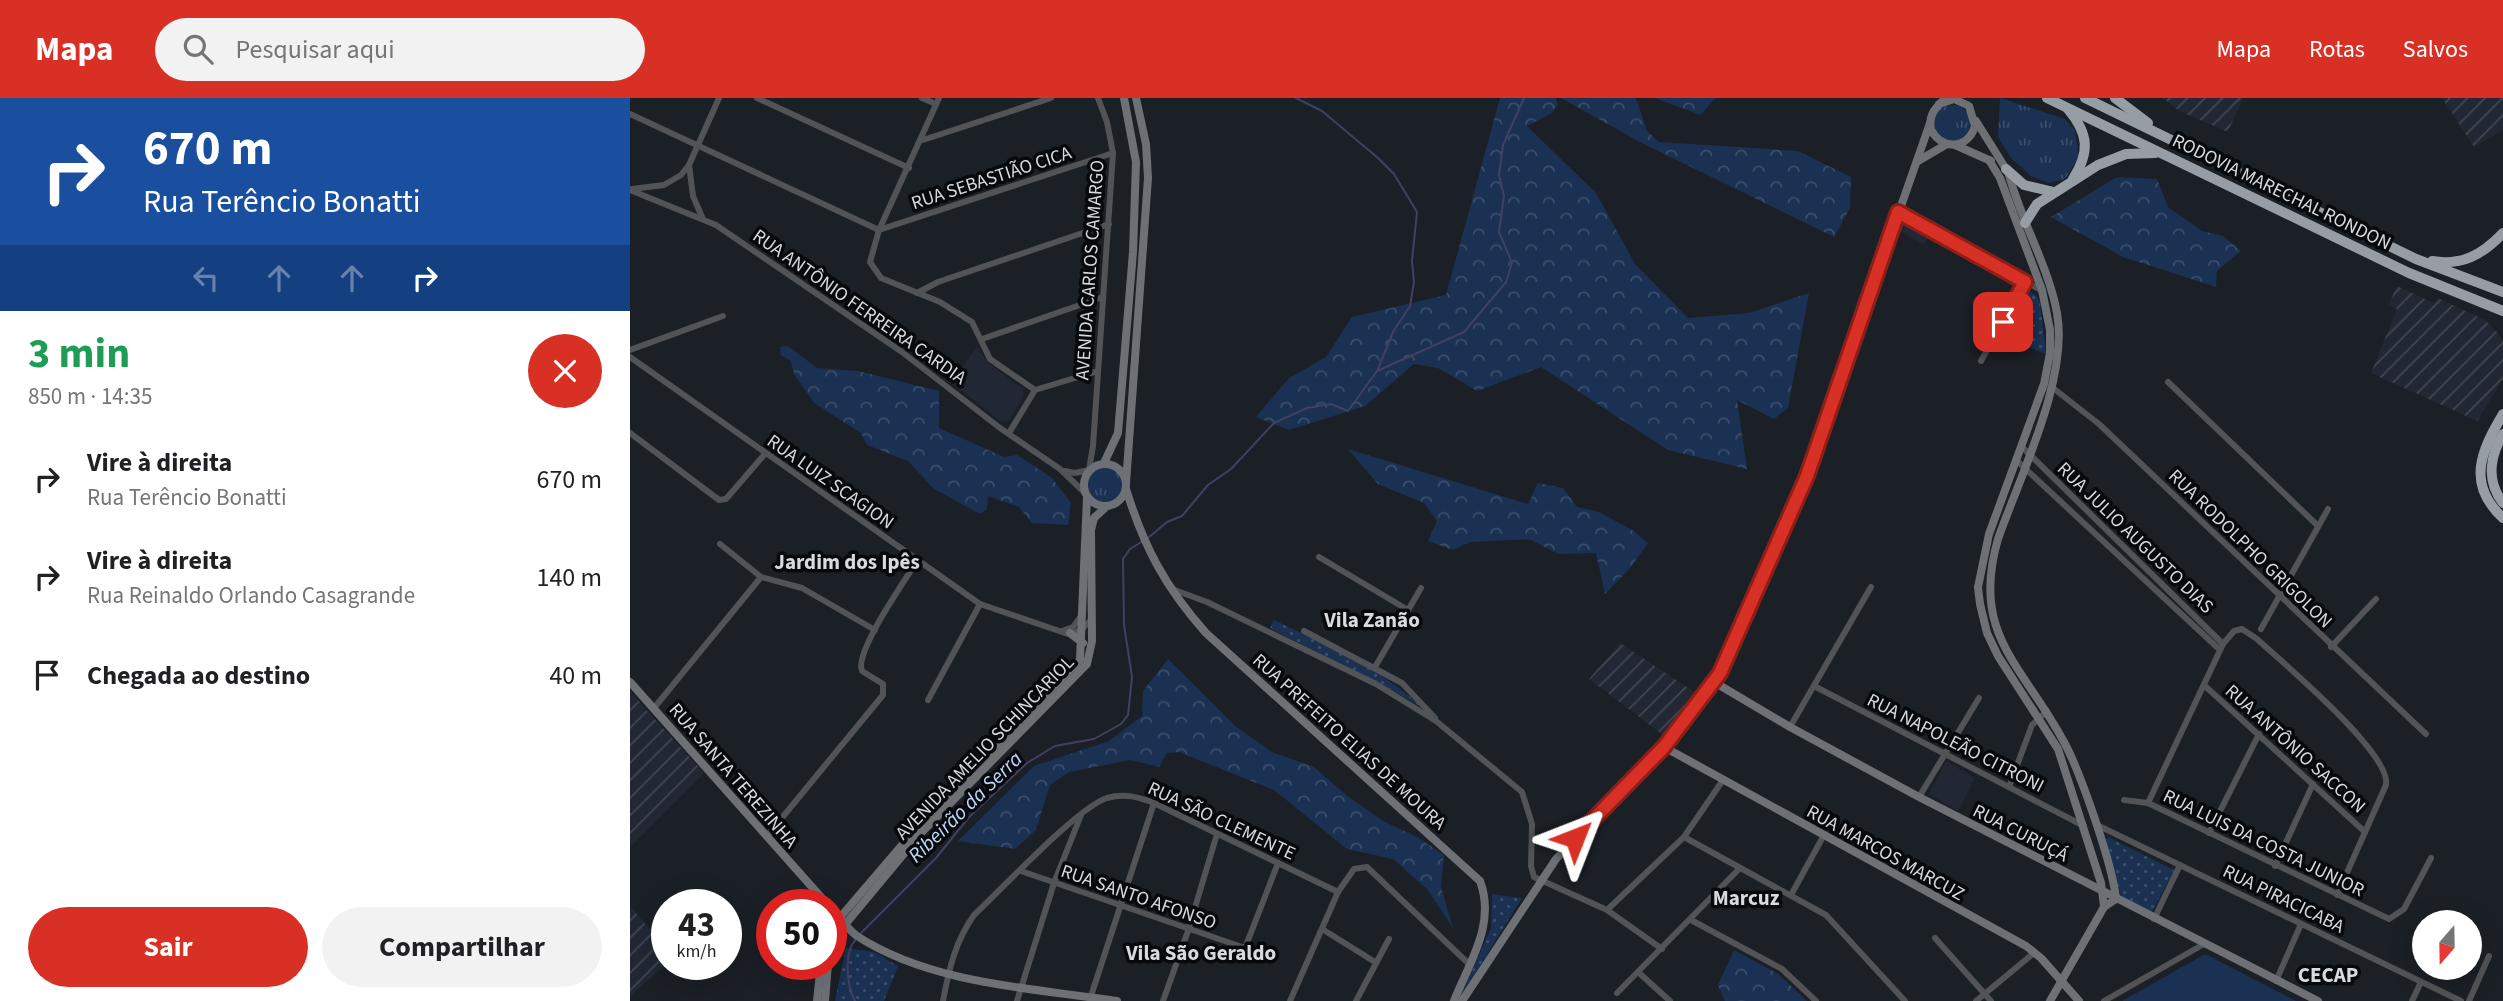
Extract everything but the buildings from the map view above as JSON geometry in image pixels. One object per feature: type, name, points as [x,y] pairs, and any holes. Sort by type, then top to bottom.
[{"type":"highway","name":"RODOVIA MARECHAL RONDON","points":[[2047,98],[2471,300],[2503,311]]},
{"type":"highway","name":"RODOVIA MARECHAL RONDON","points":[[2085,98],[2416,259],[2503,292]]},
{"type":"highway","points":[[2115,98],[2170,139]]},
{"type":"highway","points":[[2067,107],[2081,126],[2086,143],[2086,155],[2071,182]]},
{"type":"highway","points":[[2025,223],[2032,208],[2071,182],[2126,153],[2141,151],[2165,155]]},
{"type":"highway","points":[[2007,170],[2033,189],[2057,192]]},
{"type":"highway","points":[[2416,259],[2445,264],[2464,261],[2483,251],[2503,233]]},
{"type":"highway","points":[[2471,300],[2503,320]]},
{"type":"highway","points":[[2503,414],[2483,452],[2480,469],[2486,497],[2503,518]]},
{"type":"highway","points":[[2503,434],[2490,464],[2495,490],[2503,503]]},
{"type":"street","points":[[630,190],[664,185],[681,175],[689,165],[719,98]]},
{"type":"street","points":[[757,98],[909,168]]},
{"type":"street","points":[[922,98],[938,101],[923,140],[879,230],[869,257],[873,271],[881,278],[918,293],[972,322],[990,359],[1035,390]]},
{"type":"street","points":[[923,140],[1051,98]]},
{"type":"street","name":"AVENIDA CARLOS CAMARGO","points":[[1089,470],[1093,446],[1113,153],[1107,122],[1098,98]]},
{"type":"street","points":[[1060,469],[1074,473],[1103,463],[1118,433],[1133,252],[1136,162],[1124,98]]},
{"type":"street","points":[[1126,486],[1148,178],[1146,144],[1136,98]]},
{"type":"street","points":[[1918,162],[1968,139],[1975,126],[1970,98]]},
{"type":"street","points":[[1462,1001],[1540,880],[1575,838],[1664,747],[1714,682],[1807,476],[1898,212],[1918,162],[1931,116],[1942,101],[1962,101],[1974,115],[2007,170],[2052,293],[2060,332],[2060,354],[2053,388],[2029,453],[2020,462]]},
{"type":"street","points":[[630,114],[879,230]]},
{"type":"street","points":[[1930,123],[1935,136],[2007,170]]},
{"type":"street","name":"RUA SEBASTIÃO CICA","points":[[879,230],[1113,153]]},
{"type":"street","points":[[1989,160],[2000,178],[2042,290],[2050,330],[2050,353],[2044,384],[2021,446],[2020,462],[1991,563],[1988,591],[2001,640],[2043,714],[2070,753],[2116,894],[2104,906],[2050,1001]]},
{"type":"street","points":[[689,165],[696,208],[704,219]]},
{"type":"street","name":"RUA ANTÔNIO FERREIRA CARDIA","points":[[630,190],[704,219],[791,274],[1060,469],[1086,495]]},
{"type":"street","points":[[1898,212],[2025,282],[2052,293]]},
{"type":"street","points":[[918,293],[938,282],[1109,224]]},
{"type":"street","points":[[1981,361],[2025,282]]},
{"type":"street","points":[[982,339],[1104,297]]},
{"type":"street","points":[[630,350],[723,316]]},
{"type":"street","name":"RUA LUIZ SCAGION","points":[[630,357],[764,455],[980,604],[1060,632],[1070,633]]},
{"type":"street","points":[[1009,433],[1035,390],[1098,371]]},
{"type":"street","points":[[2168,382],[2318,526]]},
{"type":"street","name":"RUA RODOLPHO GRIGOLON","points":[[2053,388],[2099,424],[2331,647],[2426,734]]},
{"type":"street","points":[[630,433],[719,500],[726,499],[764,455]]},
{"type":"street","points":[[1093,446],[1103,463],[1121,471],[1126,486]]},
{"type":"street","name":"RUA JULIO AUGUSTO DIAS","points":[[2021,446],[2222,647]]},
{"type":"street","name":"RUA JULIO AUGUSTO DIAS","points":[[2020,462],[2222,647]]},
{"type":"street","name":"AVENIDA AMELIO SCHINCARIOL","points":[[847,906],[926,817],[1072,672],[1080,660],[1083,643],[1084,479],[1089,470]]},
{"type":"street","name":"AVENIDA AMELIO SCHINCARIOL","points":[[847,925],[922,832],[1083,671],[1091,650],[1091,530],[1094,518],[1121,499],[1126,486]]},
{"type":"street","name":"RUA PREFEITO ELIAS DE MOURA","points":[[1126,486],[1133,519],[1169,589],[1206,633],[1480,881],[1487,902],[1486,917],[1454,1001]]},
{"type":"street","points":[[1086,495],[1096,504],[1110,505],[1133,519]]},
{"type":"street","points":[[2261,629],[2328,509]]},
{"type":"street","points":[[720,544],[761,577],[802,588],[875,630]]},
{"type":"street","points":[[1319,557],[1408,610]]},
{"type":"street","points":[[766,836],[884,695],[885,687],[860,666],[875,630],[917,561]]},
{"type":"street","points":[[654,708],[761,577]]},
{"type":"street","points":[[1790,727],[1871,587]]},
{"type":"street","points":[[1375,667],[1421,588]]},
{"type":"street","points":[[1169,589],[1207,602],[1376,684],[1436,721],[1522,792],[1532,824],[1532,874],[1607,910],[1662,948]]},
{"type":"street","points":[[2331,647],[2376,599]]},
{"type":"street","points":[[929,700],[980,604]]},
{"type":"street","points":[[1060,632],[1073,627],[1082,616]]},
{"type":"street","points":[[1070,633],[1081,630],[1092,620]]},
{"type":"street","points":[[2148,803],[2222,647],[2239,629],[2257,639],[2367,743],[2386,775],[2386,785],[2337,895]]},
{"type":"street","points":[[1304,631],[1402,683],[1425,705],[1436,721]]},
{"type":"street","points":[[1070,633],[1083,643]]},
{"type":"street","name":"RUA SANTA TEREZINHA","points":[[630,682],[813,889]]},
{"type":"street","name":"RUA CURUÇÁ","points":[[1714,682],[1919,797],[2104,892],[2116,894],[2154,919],[2318,1001]]},
{"type":"street","name":"RUA NAPOLEÃO CITRONI","points":[[1814,686],[2084,826]]},
{"type":"street","name":"RUA ANTÔNIO SACCON","points":[[2205,687],[2365,832]]},
{"type":"street","points":[[1919,797],[1979,698]]},
{"type":"street","points":[[2009,787],[2032,725],[2043,714]]},
{"type":"street","points":[[2043,714],[2084,826],[2104,892],[2104,906]]},
{"type":"street","points":[[2209,833],[2259,734]]},
{"type":"street","name":"RUA MARCOS MARCUZ","points":[[1664,747],[2035,952],[2079,1001]]},
{"type":"street","points":[[1607,910],[1684,837],[1723,780]]},
{"type":"street","points":[[2275,866],[2312,784]]},
{"type":"street","name":"RUA SÃO CLEMENTE","points":[[943,1001],[961,934],[974,915],[1081,813],[1105,799],[1122,795],[1136,796],[1154,803],[1338,892]]},
{"type":"street","name":"RUA LUIS DA COSTA JUNIOR","points":[[2124,800],[2148,803],[2389,919],[2404,909],[2431,859]]},
{"type":"street","points":[[1090,999],[1154,803]]},
{"type":"street","points":[[1017,1001],[1019,985],[1081,813]]},
{"type":"street","name":"RUA PIRACICABA","points":[[2094,824],[2460,1001]]},
{"type":"street","points":[[1163,1001],[1188,931],[1217,834]]},
{"type":"street","points":[[1791,895],[1824,835]]},
{"type":"street","points":[[1684,837],[1791,895],[1838,926],[1905,1001]]},
{"type":"street","name":"RUA SANTO AFONSO","points":[[1021,871],[1188,931],[1247,947],[1278,863]]},
{"type":"street","points":[[2154,919],[2180,865]]},
{"type":"street","points":[[1290,1001],[1349,872],[1367,867],[1469,964]]},
{"type":"street","points":[[1617,993],[1740,868]]},
{"type":"street","points":[[1691,920],[1782,969],[1816,1001]]},
{"type":"street","points":[[2276,981],[2301,924]]},
{"type":"street","points":[[847,928],[920,967],[948,975],[1090,999],[1117,1001]]},
{"type":"street","points":[[1322,929],[1375,962]]},
{"type":"street","points":[[1935,938],[1991,1001]]},
{"type":"street","points":[[1355,1001],[1389,939]]},
{"type":"street","points":[[2104,1001],[2204,944]]},
{"type":"street","points":[[1976,1001],[2035,952]]},
{"type":"street","points":[[2469,1001],[2489,956]]},
{"type":"street","points":[[1638,972],[1670,1001]]},
{"type":"street","points":[[817,1001],[819,980]]},
{"type":"street","points":[[825,1001],[827,980]]},
{"type":"street","points":[[2412,1001],[2421,982]]},
{"type":"shaded area","points":[[2163,98],[2243,98],[2228,132],[2179,111]]},
{"type":"shaded area","points":[[2442,98],[2503,98],[2503,130],[2474,147]]},
{"type":"shaded area","points":[[1905,221],[1930,234],[1924,245],[1900,231]]},
{"type":"shaded area","points":[[2397,286],[2434,303],[2438,298],[2485,320],[2499,334],[2503,341],[2503,379],[2477,421],[2371,373],[2397,309],[2388,305]]},
{"type":"shaded area","points":[[977,346],[988,363],[1023,389],[1023,397],[1009,421],[1001,422],[952,383]]},
{"type":"shaded area","points":[[1620,643],[1696,693],[1663,735],[1589,679]]},
{"type":"shaded area","points":[[630,692],[704,773],[630,847]]},
{"type":"shaded area","points":[[1946,761],[1975,778],[1958,811],[1929,794]]},
{"type":"shaded area","points":[[630,906],[651,930],[651,977],[630,996]]},
{"type":"green space","points":[[1500,98],[1556,98],[1558,105],[1552,113],[1527,126],[1596,193],[1635,264],[1688,318],[1749,313],[1809,293],[1788,408],[1774,419],[1737,400],[1747,469],[1668,450],[1541,367],[1477,391],[1438,368],[1414,364],[1365,406],[1289,430],[1256,417],[1289,378],[1326,357],[1352,317],[1446,295]]},
{"type":"green space","points":[[1561,98],[1636,98],[1647,131],[1659,142],[1798,151],[1851,177],[1850,208],[1834,237],[1640,142]]},
{"type":"green space","points":[[1655,98],[1715,98],[1701,115]]},
{"type":"green space","points":[[2000,98],[2065,119],[2075,130],[2079,157],[2065,179],[2049,183],[2031,176],[2011,158],[1998,137]]},
{"type":"green space","points":[[1952,105],[1965,110],[1970,123],[1965,136],[1952,141],[1939,136],[1934,123],[1939,110]]},
{"type":"green space","points":[[2117,177],[2157,179],[2168,207],[2202,231],[2223,236],[2241,251],[2217,271],[2216,287],[2123,257],[2051,217]]},
{"type":"green space","points":[[2025,289],[2037,296],[2040,303],[2046,354],[2000,336]]},
{"type":"green space","points":[[788,346],[817,368],[858,371],[939,391],[939,428],[1004,457],[1017,455],[1052,478],[1071,503],[1068,525],[1032,523],[1019,507],[988,496],[987,509],[980,514],[934,489],[908,461],[867,445],[861,433],[814,403],[794,374],[791,361],[781,355],[780,347]]},
{"type":"green space","points":[[1348,449],[1528,504],[1538,483],[1563,488],[1577,507],[1599,512],[1632,530],[1648,543],[1631,567],[1605,594],[1596,553],[1558,554],[1529,539],[1470,542],[1453,550],[1428,541],[1437,521],[1424,503],[1378,484]]},
{"type":"green space","points":[[1105,467],[1117,473],[1123,485],[1117,497],[1105,503],[1093,497],[1087,485],[1093,473]]},
{"type":"green space","points":[[1274,620],[1371,669],[1423,708],[1270,628]]},
{"type":"green space","points":[[1168,659],[1235,726],[1272,752],[1314,767],[1346,795],[1383,821],[1417,837],[1444,855],[1441,887],[1453,928],[1427,889],[1393,859],[1347,849],[1274,790],[1179,752],[1167,753],[1159,767],[1130,760],[1069,772],[1050,785],[1036,830],[1015,849],[958,841],[1034,766],[1109,741],[1142,716],[1143,691]]},
{"type":"green space","points":[[2108,837],[2174,870],[2151,914],[2122,898],[2104,842]]},
{"type":"green space","points":[[1492,894],[1522,898],[1461,996],[1491,928]]},
{"type":"green space","points":[[847,948],[874,952],[898,966],[884,1001],[835,1001],[839,980],[847,980]]},
{"type":"green space","points":[[1734,950],[1778,974],[1807,1001],[1725,1001],[1718,985]]},
{"type":"green space","points":[[2205,954],[2296,1001],[2122,1001]]},
{"type":"waterway","points":[[1296,98],[1322,111],[1378,158],[1394,174],[1417,212],[1412,261],[1414,282],[1410,306],[1393,332],[1378,369]]},
{"type":"waterway","name":"Ribeirão da Serra","points":[[1148,538],[1167,522],[1182,516],[1208,485],[1231,469],[1274,423],[1307,408],[1331,404],[1348,411],[1377,371],[1464,332],[1506,282],[1512,263],[1499,232],[1504,196],[1499,175],[1503,145],[1524,98]]},
{"type":"waterway","name":"Ribeirão da Serra","points":[[859,935],[936,858],[969,817],[1027,763],[1055,746],[1094,739],[1121,724],[1128,715],[1132,677],[1124,625],[1123,559],[1130,549],[1143,541]]},
{"type":"waterway","name":"Ribeirão da Serra","points":[[855,1001],[850,987],[848,961],[849,952],[856,939]]},
{"type":"district","name":"Jardim dos Ipês","points":[[847,562]]},
{"type":"district","name":"Vila Zanão","points":[[1372,620]]},
{"type":"district","name":"Marcuz","points":[[1746,898]]},
{"type":"district","name":"Vila São Geraldo","points":[[1201,953]]},
{"type":"district","name":"CECAP","points":[[2328,975]]},
{"type":"route","points":[[1575,838],[1664,747],[1720,673],[1807,476],[1898,212],[2025,282],[2003,322]]}]
